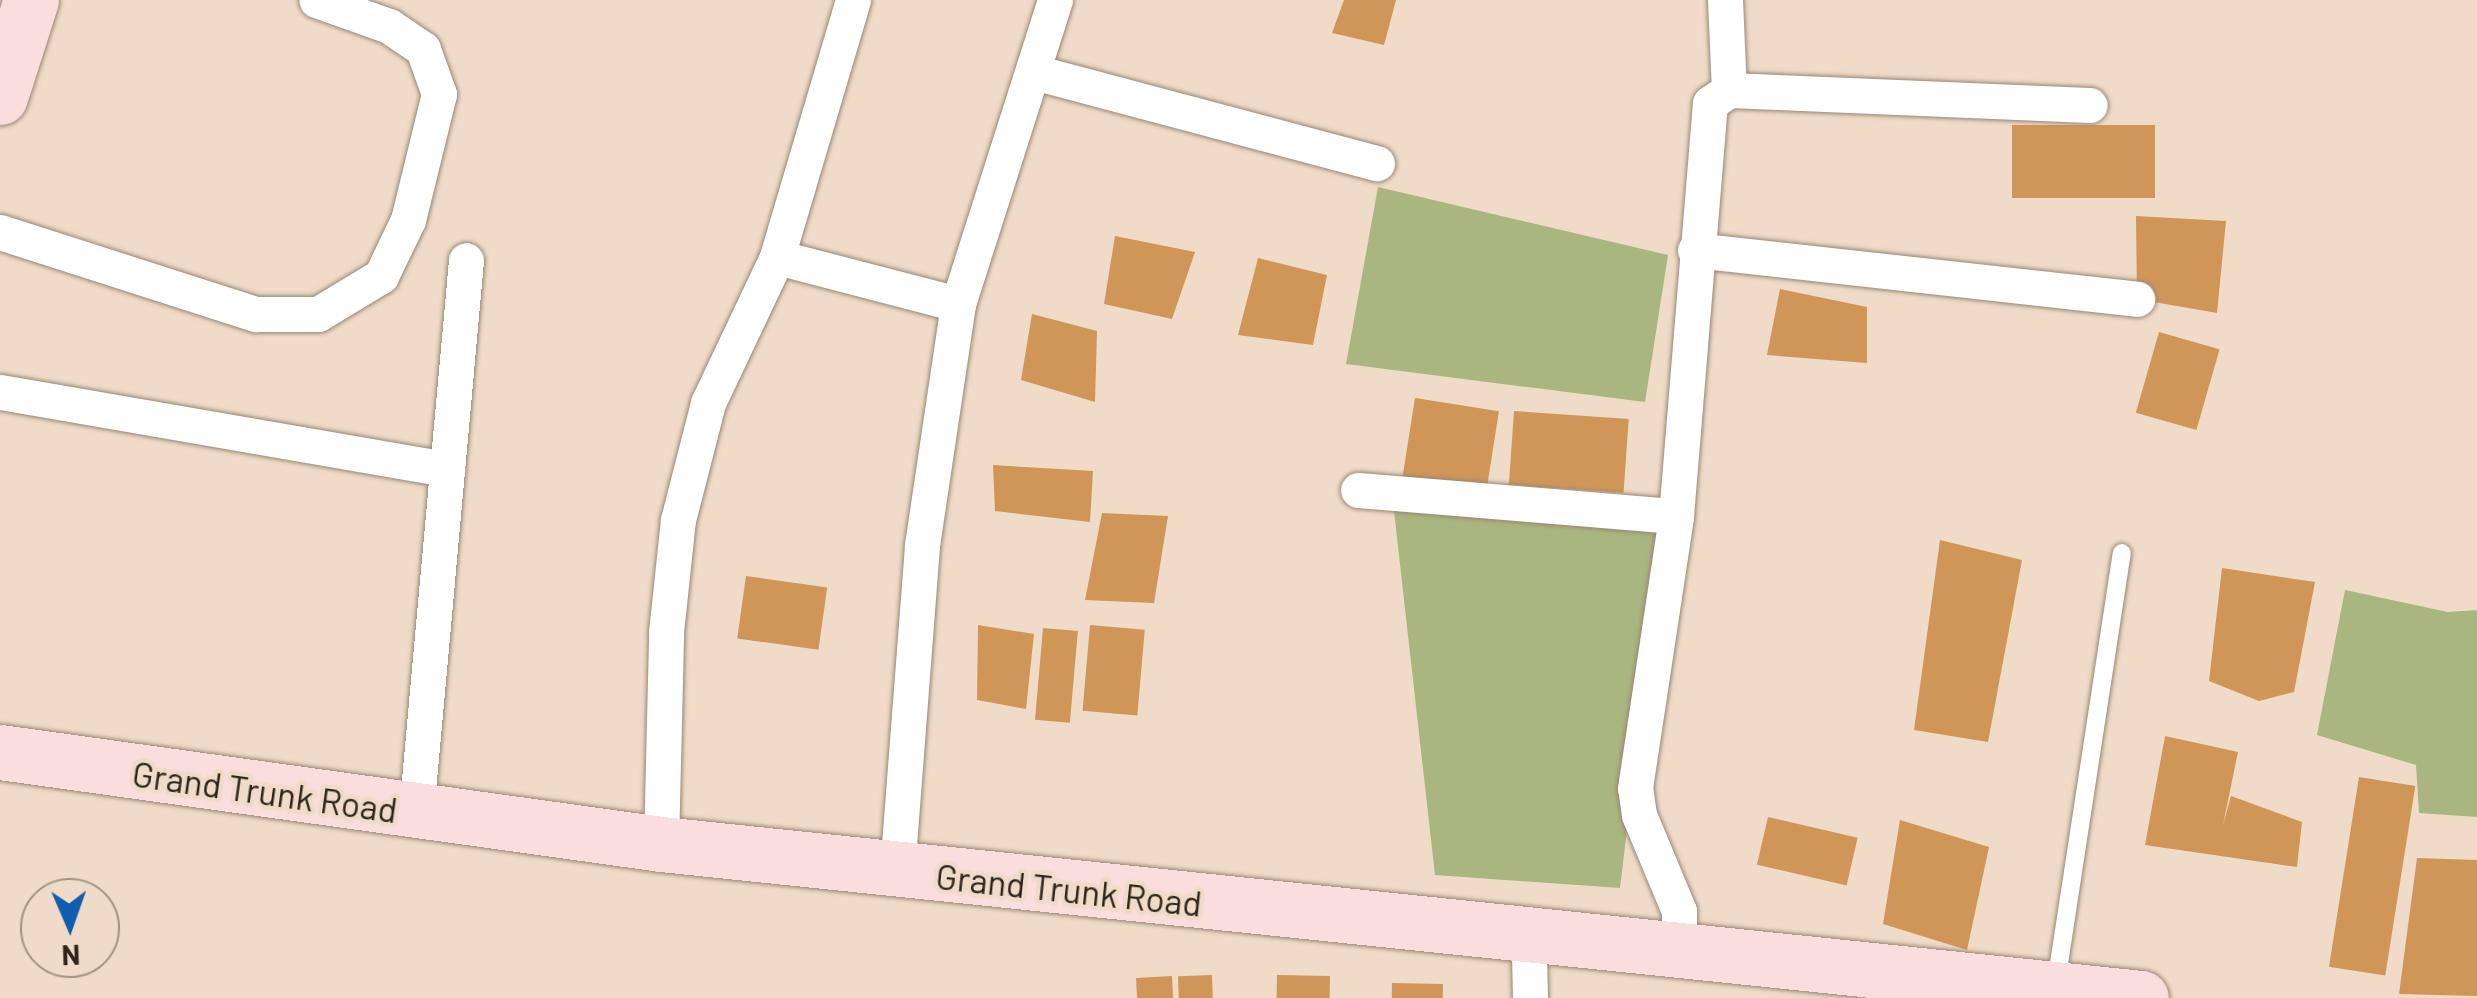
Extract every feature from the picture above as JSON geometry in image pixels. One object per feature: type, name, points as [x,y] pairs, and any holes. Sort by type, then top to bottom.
[{"type":"main road","points":[[0,97],[31,0]]},
{"type":"main road","name":"Grand Trunk Road","points":[[0,752],[416,813],[897,872],[2141,998]]},
{"type":"main road","name":"Grand Trunk Road","points":[[0,778],[1529,976],[1924,998]]},
{"type":"street","points":[[0,232],[256,314],[318,314],[381,276],[408,220],[440,94],[423,49],[389,26],[316,0]]},
{"type":"street","points":[[661,844],[666,632],[678,520],[708,403],[777,256],[852,0]]},
{"type":"street","points":[[897,872],[922,545],[958,304],[1055,0]]},
{"type":"street","points":[[1724,0],[1730,90]]},
{"type":"street","points":[[1034,72],[1377,163]]},
{"type":"street","points":[[1679,950],[1679,911],[1638,816],[1635,788],[1676,516],[1705,125],[1710,103],[1730,90],[2090,105]]},
{"type":"street","points":[[1695,250],[2137,299]]},
{"type":"street","points":[[777,256],[958,304]]},
{"type":"street","points":[[416,813],[466,260]]},
{"type":"street","points":[[0,392],[447,469]]},
{"type":"street","points":[[1358,490],[1676,516]]},
{"type":"lane","points":[[2055,989],[2122,553]]},
{"type":"green space","points":[[1378,187],[1668,255],[1645,402],[1346,364]]},
{"type":"green space","points":[[1394,511],[1663,532],[1620,888],[1435,875]]},
{"type":"green space","points":[[2345,590],[2448,612],[2477,610],[2477,817],[2419,813],[2416,765],[2317,735]]},
{"type":"building","points":[[1344,0],[1396,0],[1384,45],[1332,33]]},
{"type":"building","points":[[2012,125],[2155,125],[2155,198],[2012,198]]},
{"type":"building","points":[[2136,216],[2226,221],[2217,313],[2137,299]]},
{"type":"building","points":[[1115,236],[1195,252],[1172,319],[1104,304]]},
{"type":"building","points":[[1258,258],[1327,275],[1313,345],[1238,335]]},
{"type":"building","points":[[1780,289],[1867,307],[1867,363],[1767,355]]},
{"type":"building","points":[[1032,314],[1097,331],[1095,402],[1021,380]]},
{"type":"building","points":[[2159,332],[2220,349],[2196,430],[2136,413]]},
{"type":"building","points":[[1415,398],[1499,411],[1486,490],[1402,477]]},
{"type":"building","points":[[1514,411],[1629,419],[1624,493],[1509,485]]},
{"type":"building","points":[[993,465],[1093,471],[1090,522],[995,511]]},
{"type":"building","points":[[1102,513],[1168,516],[1154,603],[1085,600]]},
{"type":"building","points":[[1940,540],[2022,560],[1988,742],[1914,730]]},
{"type":"building","points":[[2222,568],[2315,582],[2294,692],[2259,701],[2209,681]]},
{"type":"building","points":[[746,576],[827,587],[818,650],[737,638]]},
{"type":"building","points":[[978,625],[1034,634],[1026,709],[977,700]]},
{"type":"building","points":[[1090,625],[1145,630],[1137,715],[1083,711]]},
{"type":"building","points":[[1043,628],[1078,631],[1070,723],[1035,720]]},
{"type":"building","points":[[2165,736],[2238,752],[2223,825],[2231,796],[2302,822],[2297,867],[2145,845]]},
{"type":"building","points":[[2359,777],[2415,786],[2385,976],[2329,967]]},
{"type":"building","points":[[1768,817],[1858,838],[1847,885],[1757,865]]},
{"type":"building","points":[[1900,820],[1989,847],[1967,950],[1883,924]]},
{"type":"building","points":[[2417,858],[2477,860],[2477,996],[2399,994]]},
{"type":"building","points":[[1212,975],[1213,998],[1179,998],[1178,976]]},
{"type":"building","points":[[1277,975],[1330,976],[1330,998],[1277,998]]},
{"type":"building","points":[[1172,976],[1173,998],[1137,998],[1136,978]]},
{"type":"building","points":[[1392,983],[1443,984],[1443,998],[1392,998]]}]
